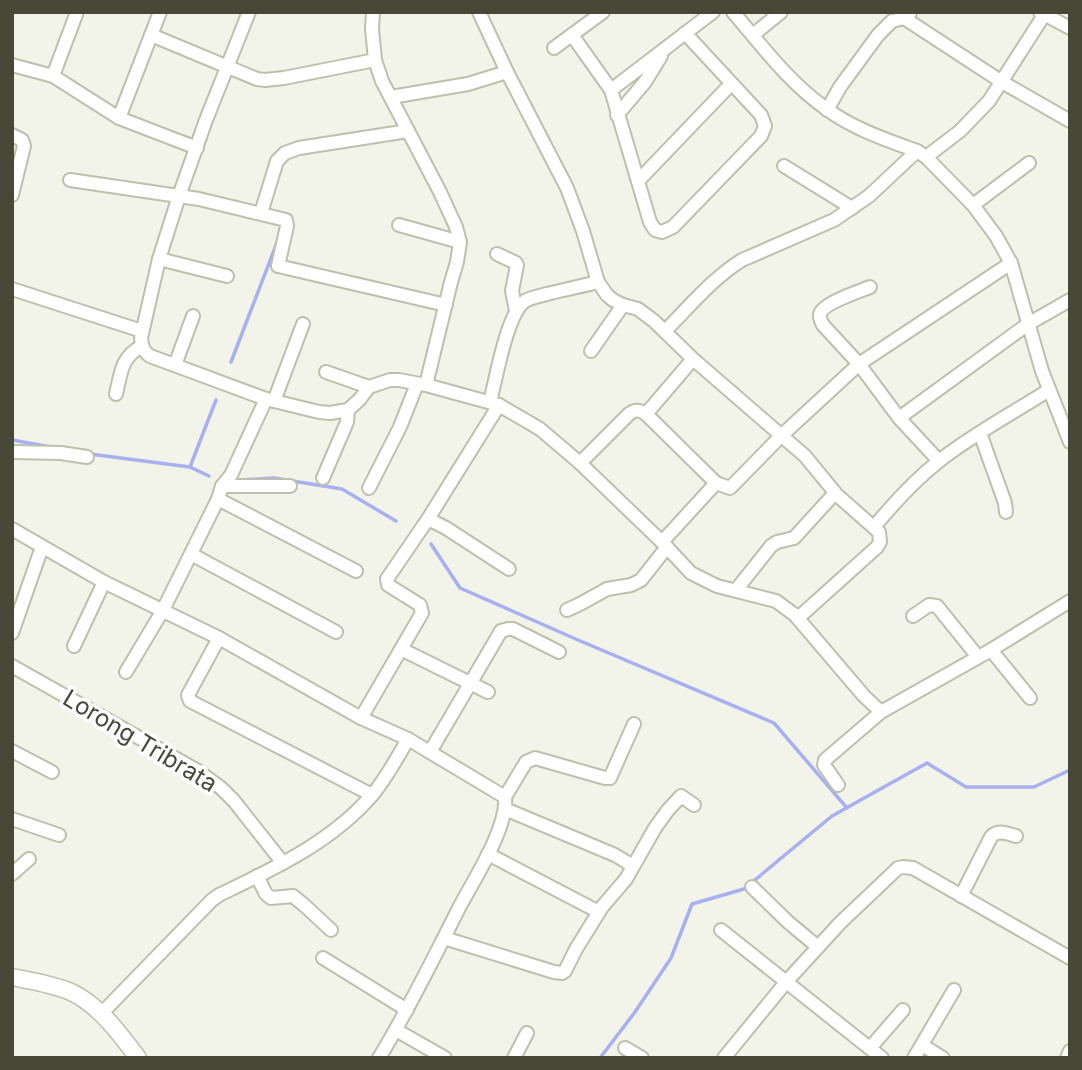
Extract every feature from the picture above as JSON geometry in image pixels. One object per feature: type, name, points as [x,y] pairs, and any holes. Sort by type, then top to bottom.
[{"type":"street","points":[[53,76],[77,12]]},
{"type":"street","points":[[119,118],[160,12]]},
{"type":"street","points":[[248,12],[179,196],[159,259],[142,331],[142,346],[150,356],[270,400],[319,412],[348,410],[369,387],[390,380],[495,403],[540,429],[580,463],[691,573],[717,586],[776,601],[797,618],[881,712]]},
{"type":"street","points":[[369,488],[421,385],[460,250],[451,215],[382,81],[375,60],[373,12]]},
{"type":"street","points":[[479,12],[568,188],[598,282],[607,295],[623,305],[638,309],[665,331],[693,359],[805,456],[835,493],[878,532],[880,536],[877,547],[797,618]]},
{"type":"street","points":[[554,48],[603,12]]},
{"type":"street","points":[[611,90],[713,12]]},
{"type":"street","points":[[733,12],[801,89],[827,110],[850,124],[922,154],[973,205],[996,236],[1011,263],[1049,390],[1070,442]]},
{"type":"street","points":[[753,35],[781,12]]},
{"type":"street","points":[[665,331],[731,267],[750,256],[834,220],[922,154],[960,131],[989,101],[1049,14],[1070,27]]},
{"type":"street","points":[[827,110],[862,55],[897,16],[1070,121]]},
{"type":"street","points":[[572,35],[611,90],[653,227],[659,232],[669,230],[761,136],[765,126],[761,115],[685,33]]},
{"type":"street","points":[[151,35],[265,80],[375,60]]},
{"type":"street","points":[[617,115],[645,82],[667,47]]},
{"type":"street","points":[[12,65],[53,76],[119,118],[197,148]]},
{"type":"street","points":[[391,97],[468,84],[507,72]]},
{"type":"street","points":[[638,181],[731,84]]},
{"type":"street","points":[[261,213],[277,161],[285,153],[299,148],[408,131]]},
{"type":"street","points":[[12,135],[22,140],[24,149],[12,195]]},
{"type":"street","points":[[973,205],[1029,163]]},
{"type":"street","points":[[784,166],[852,208]]},
{"type":"street","points":[[70,180],[199,199],[286,220],[277,264],[279,267],[446,305]]},
{"type":"street","points":[[399,225],[460,242]]},
{"type":"street","points":[[497,254],[516,262],[512,291],[516,310]]},
{"type":"street","points":[[159,259],[227,276]]},
{"type":"street","points":[[580,463],[631,412],[639,411],[646,414],[716,483],[727,488],[733,487],[781,436],[859,364],[1011,263]]},
{"type":"street","points":[[361,718],[422,613],[415,601],[388,585],[387,579],[429,519],[495,403],[510,321],[524,302],[598,282]]},
{"type":"street","points":[[870,287],[825,307],[820,314],[822,325],[859,364],[899,418],[939,461]]},
{"type":"street","points":[[12,289],[142,331]]},
{"type":"street","points":[[899,418],[1028,324],[1070,300]]},
{"type":"street","points":[[591,351],[623,305]]},
{"type":"street","points":[[175,365],[193,316]]},
{"type":"street","points":[[126,672],[163,610],[220,492],[270,400],[303,324]]},
{"type":"street","points":[[116,394],[125,359],[142,346]]},
{"type":"street","points":[[646,414],[693,359]]},
{"type":"street","points":[[326,372],[369,387]]},
{"type":"street","points":[[874,527],[892,505],[939,461],[1049,390]]},
{"type":"street","points":[[323,478],[347,422],[348,410]]},
{"type":"street","points":[[980,433],[1006,512]]},
{"type":"street","points":[[12,452],[61,453],[87,457]]},
{"type":"street","points":[[567,610],[607,589],[641,580],[664,545],[716,483]]},
{"type":"street","points":[[220,492],[290,486]]},
{"type":"street","points":[[220,492],[356,571]]},
{"type":"street","points":[[736,590],[771,546],[794,538],[835,493]]},
{"type":"street","points":[[429,519],[509,569]]},
{"type":"street","points":[[12,529],[104,582],[219,638],[361,718],[408,739],[505,803],[633,866]]},
{"type":"street","points":[[12,633],[42,547]]},
{"type":"street","points":[[191,554],[336,632]]},
{"type":"street","points":[[74,646],[104,582]]},
{"type":"street","points":[[838,785],[824,765],[825,760],[881,712],[991,650],[1070,601]]},
{"type":"street","points":[[912,616],[929,605],[937,606],[978,657]]},
{"type":"street","points":[[430,752],[501,631],[513,629],[559,652]]},
{"type":"street","points":[[219,638],[188,695],[190,701],[372,795]]},
{"type":"street","points":[[401,649],[488,692]]},
{"type":"street","points":[[991,650],[1030,698]]},
{"type":"street","name":"Lorong Tribrata","points":[[12,666],[198,771],[234,801],[283,863]]},
{"type":"street","points":[[379,1058],[408,1010],[488,854],[505,803],[526,762],[535,758],[610,778],[634,724]]},
{"type":"street","points":[[101,1014],[204,906],[335,831],[380,785],[408,739]]},
{"type":"street","points":[[12,751],[52,772]]},
{"type":"street","points":[[444,938],[559,974],[565,971],[599,912],[626,879],[668,810],[681,796],[694,805]]},
{"type":"street","points":[[12,819],[59,835]]},
{"type":"street","points":[[961,896],[991,837],[999,832],[1016,836]]},
{"type":"street","points":[[488,854],[599,912]]},
{"type":"street","points":[[12,874],[29,859]]},
{"type":"street","points":[[724,1058],[818,947],[898,868],[913,868],[1070,958]]},
{"type":"street","points":[[257,876],[271,898],[293,896],[331,930]]},
{"type":"street","points":[[752,887],[818,947]]},
{"type":"street","points":[[721,930],[882,1058]]},
{"type":"street","points":[[323,958],[408,1010]]},
{"type":"street","points":[[12,977],[71,992],[87,1002],[101,1014],[138,1058]]},
{"type":"street","points":[[914,1058],[954,990]]},
{"type":"street","points":[[870,1048],[903,1010]]},
{"type":"street","points":[[396,1030],[445,1058]]},
{"type":"street","points":[[514,1058],[527,1033]]},
{"type":"street","points":[[922,1045],[943,1058]]},
{"type":"street","points":[[625,1048],[642,1058]]},
{"type":"street","points":[[1067,1058],[1070,1051]]},
{"type":"waterway","points":[[231,362],[278,240]]},
{"type":"waterway","points":[[190,467],[216,400]]},
{"type":"waterway","points":[[12,440],[51,447]]},
{"type":"waterway","points":[[90,454],[190,467],[209,476]]},
{"type":"waterway","points":[[240,480],[274,478],[342,489],[396,521]]},
{"type":"waterway","points":[[431,544],[460,588],[774,723],[847,808]]},
{"type":"waterway","points":[[600,1058],[671,958],[692,904],[744,889],[832,816],[927,763],[966,787],[1034,787],[1070,770]]}]
